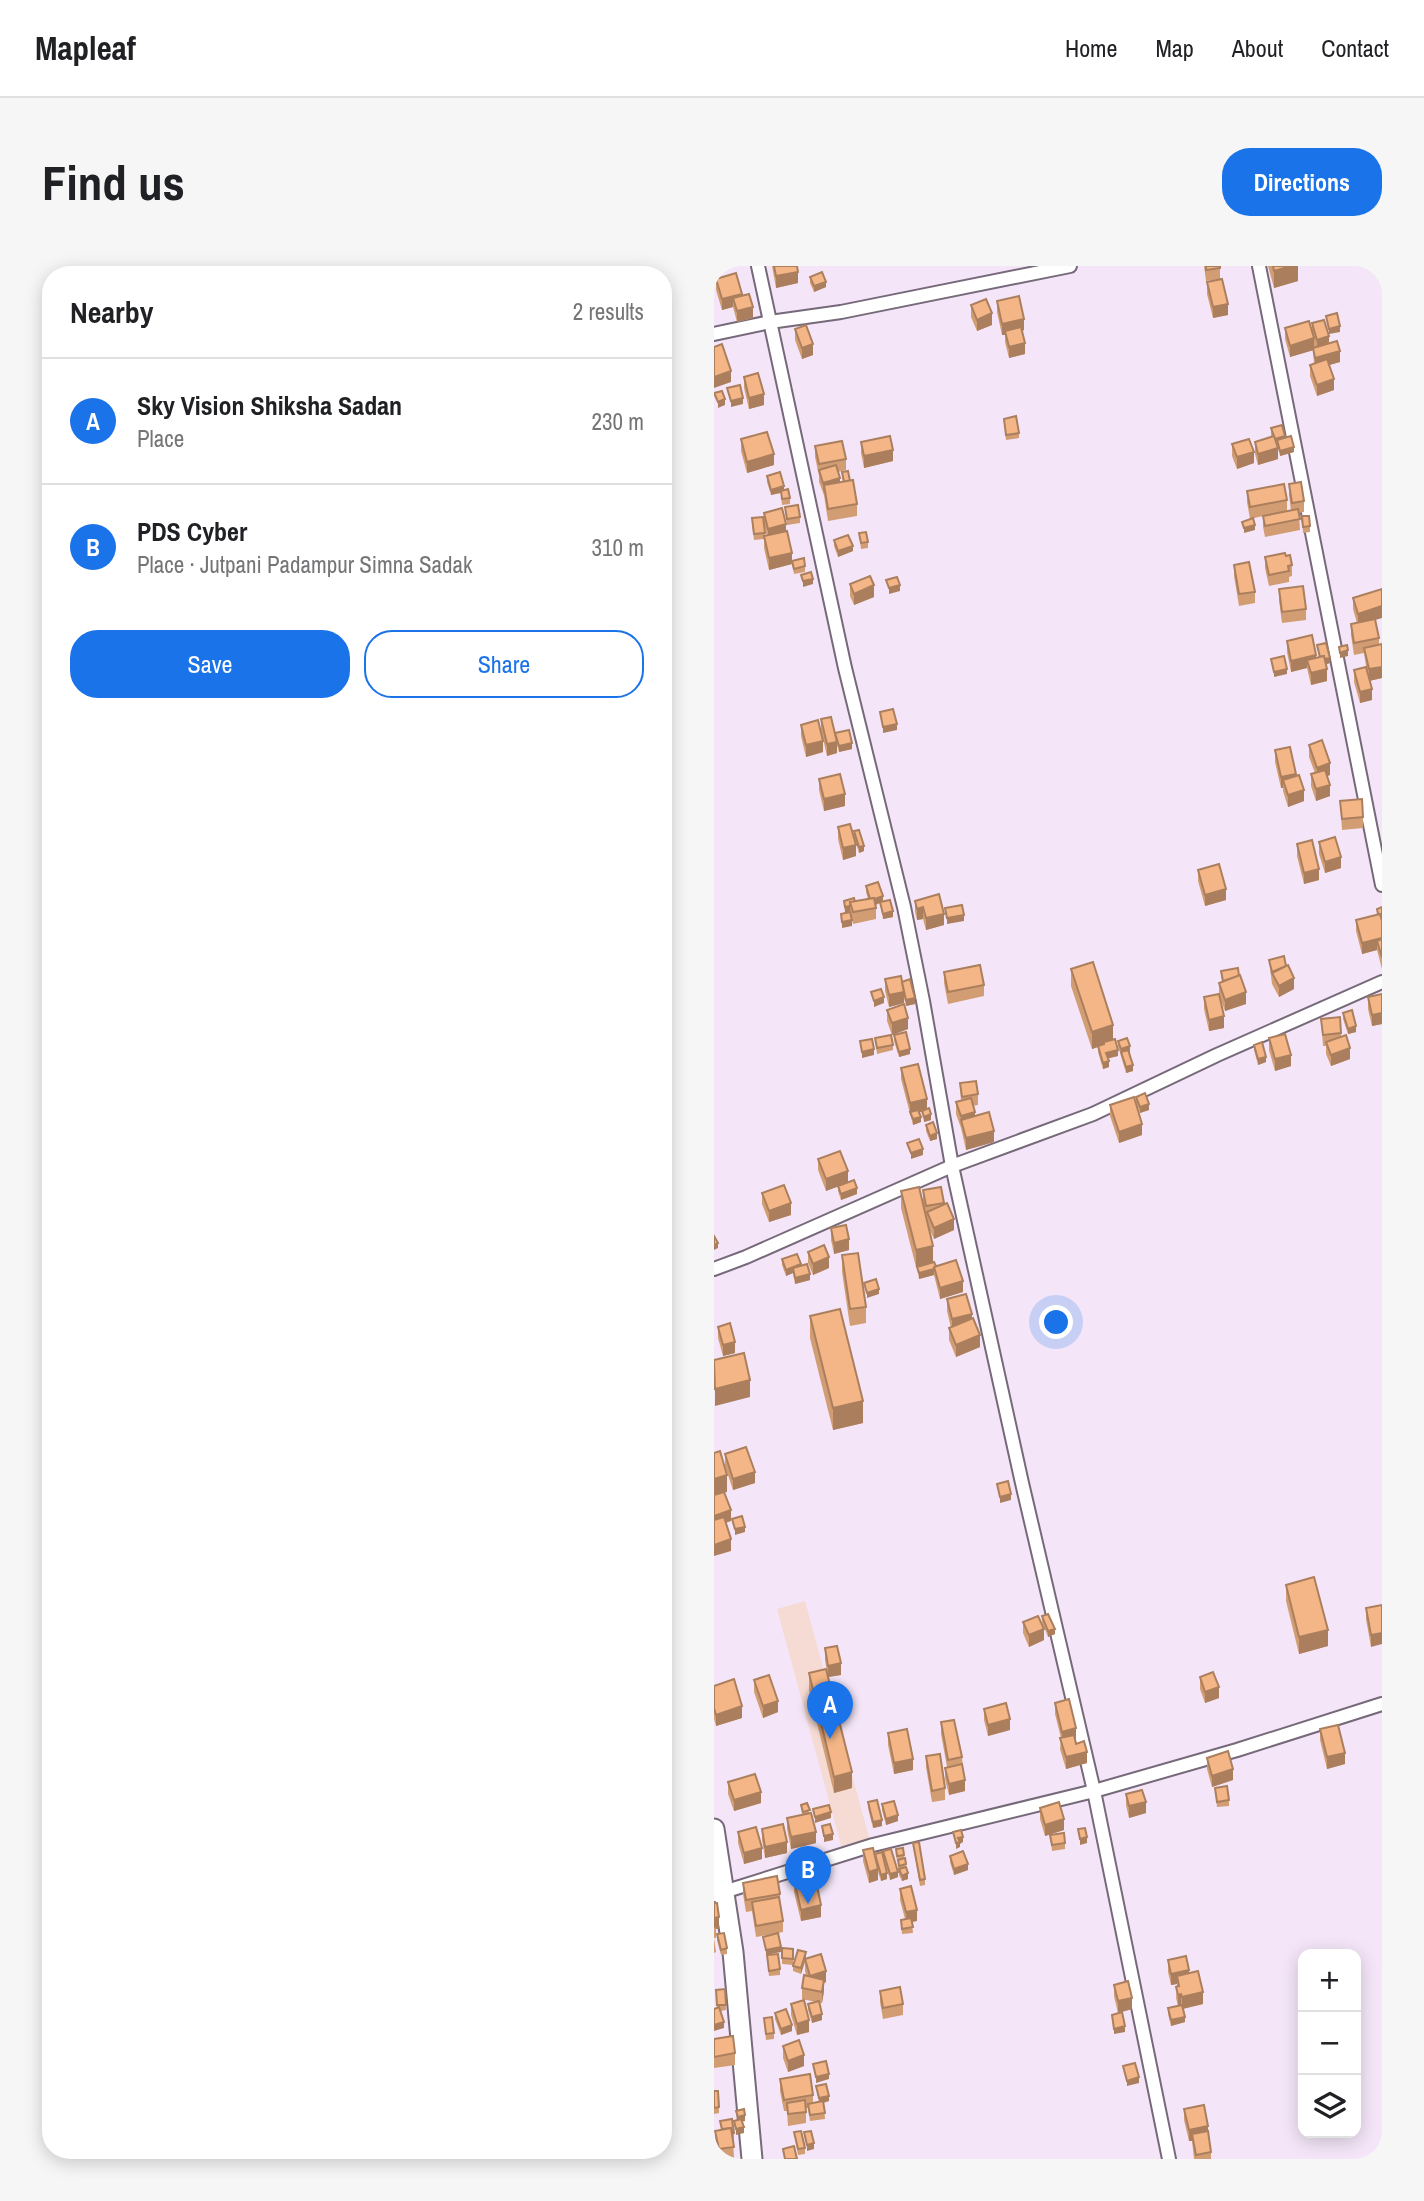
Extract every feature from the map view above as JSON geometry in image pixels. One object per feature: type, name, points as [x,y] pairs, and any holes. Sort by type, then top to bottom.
[{"type":"street","points":[[758,266],[845,668],[904,907],[952,1166],[1094,1791],[1169,2159]]},
{"type":"street","points":[[714,334],[770,322],[841,312],[1070,266]]},
{"type":"street","points":[[1259,266],[1382,885]]},
{"type":"street","points":[[714,1269],[952,1166],[1093,1114],[1217,1055],[1382,982]]},
{"type":"street","points":[[719,1894],[873,1845],[1094,1791],[1237,1750],[1382,1704]]},
{"type":"street","points":[[714,1829],[719,1894],[733,1952],[752,2159]]},
{"type":"shaded area","points":[[805,1601],[873,1852],[845,1860],[777,1609]]},
{"type":"building","points":[[774,266],[797,266],[798,272],[776,276]]},
{"type":"building","points":[[1206,266],[1220,266],[1220,268],[1206,270]]},
{"type":"building","points":[[1273,266],[1291,266],[1274,271]]},
{"type":"building","points":[[822,272],[826,282],[814,286],[810,277]]},
{"type":"building","points":[[736,273],[742,294],[722,299],[716,279]]},
{"type":"building","points":[[1222,279],[1228,304],[1213,307],[1207,282]]},
{"type":"building","points":[[749,294],[753,307],[737,311],[733,298]]},
{"type":"building","points":[[1019,296],[1024,319],[1002,324],[997,301]]},
{"type":"building","points":[[986,299],[992,313],[977,320],[971,305]]},
{"type":"building","points":[[1337,313],[1340,326],[1329,329],[1326,316]]},
{"type":"building","points":[[1324,320],[1329,336],[1317,340],[1312,323]]},
{"type":"building","points":[[1309,321],[1314,338],[1290,346],[1285,328]]},
{"type":"building","points":[[806,325],[813,344],[802,348],[795,329]]},
{"type":"building","points":[[1021,327],[1025,343],[1009,347],[1005,331]]},
{"type":"building","points":[[1337,341],[1340,351],[1315,358],[1313,348]]},
{"type":"building","points":[[722,344],[731,371],[714,377],[714,347]]},
{"type":"building","points":[[1327,359],[1334,379],[1317,385],[1310,365]]},
{"type":"building","points":[[758,373],[764,394],[749,398],[744,377]]},
{"type":"building","points":[[740,385],[743,398],[731,401],[727,388]]},
{"type":"building","points":[[722,391],[725,399],[718,402],[714,393]]},
{"type":"building","points":[[1016,416],[1019,433],[1006,435],[1004,419]]},
{"type":"building","points":[[1282,425],[1285,436],[1275,439],[1271,428]]},
{"type":"building","points":[[767,432],[774,454],[747,462],[741,439]]},
{"type":"building","points":[[890,436],[893,450],[864,456],[861,442]]},
{"type":"building","points":[[1274,436],[1278,448],[1258,454],[1255,442]]},
{"type":"building","points":[[1291,436],[1294,447],[1280,451],[1277,440]]},
{"type":"building","points":[[1249,439],[1254,452],[1237,457],[1232,444]]},
{"type":"building","points":[[842,441],[846,459],[819,464],[815,446]]},
{"type":"building","points":[[836,465],[840,478],[823,483],[819,470]]},
{"type":"building","points":[[848,471],[850,481],[844,482],[842,472]]},
{"type":"building","points":[[780,472],[784,486],[771,490],[767,476]]},
{"type":"building","points":[[853,480],[857,504],[828,509],[824,485]]},
{"type":"building","points":[[1301,482],[1304,501],[1292,503],[1289,484]]},
{"type":"building","points":[[1284,484],[1287,500],[1250,507],[1247,491]]},
{"type":"building","points":[[788,489],[790,498],[782,499],[781,491]]},
{"type":"building","points":[[798,505],[800,517],[787,519],[785,507]]},
{"type":"building","points":[[782,508],[786,524],[768,529],[764,513]]},
{"type":"building","points":[[1298,509],[1300,519],[1265,526],[1263,516]]},
{"type":"building","points":[[1302,516],[1309,516],[1310,526],[1303,527]]},
{"type":"building","points":[[763,517],[765,533],[754,534],[752,518]]},
{"type":"building","points":[[1253,518],[1255,525],[1244,528],[1242,522]]},
{"type":"building","points":[[787,531],[792,553],[769,558],[764,536]]},
{"type":"building","points":[[866,532],[868,542],[861,543],[859,533]]},
{"type":"building","points":[[848,535],[853,546],[838,551],[834,540]]},
{"type":"building","points":[[1285,553],[1286,556],[1290,555],[1292,565],[1288,566],[1289,571],[1269,575],[1265,557]]},
{"type":"building","points":[[804,558],[805,566],[794,569],[792,561]]},
{"type":"building","points":[[1249,562],[1255,592],[1239,594],[1234,565]]},
{"type":"building","points":[[811,572],[813,579],[803,581],[801,575]]},
{"type":"building","points":[[870,576],[874,585],[854,594],[850,584]]},
{"type":"building","points":[[897,577],[900,585],[889,588],[886,580]]},
{"type":"building","points":[[1303,586],[1306,609],[1282,612],[1279,589]]},
{"type":"building","points":[[1382,589],[1382,606],[1358,614],[1353,598]]},
{"type":"building","points":[[1375,619],[1379,638],[1354,643],[1351,624]]},
{"type":"building","points":[[1312,635],[1316,655],[1291,661],[1287,641]]},
{"type":"building","points":[[1326,643],[1330,658],[1324,659],[1324,656],[1320,657],[1317,645]]},
{"type":"building","points":[[1382,644],[1382,667],[1369,669],[1364,648]]},
{"type":"building","points":[[1347,645],[1348,650],[1340,653],[1339,647]]},
{"type":"building","points":[[1284,656],[1287,669],[1274,672],[1271,659]]},
{"type":"building","points":[[1324,656],[1327,669],[1311,673],[1307,660]]},
{"type":"building","points":[[1366,667],[1372,689],[1360,692],[1354,670]]},
{"type":"building","points":[[893,709],[897,724],[883,727],[880,712]]},
{"type":"building","points":[[831,717],[837,742],[827,744],[821,719]]},
{"type":"building","points":[[818,720],[823,741],[806,745],[801,725]]},
{"type":"building","points":[[849,730],[852,743],[839,746],[835,733]]},
{"type":"building","points":[[1322,740],[1330,763],[1317,768],[1309,745]]},
{"type":"building","points":[[1290,747],[1296,774],[1281,777],[1275,750]]},
{"type":"building","points":[[1325,770],[1330,785],[1316,789],[1311,774]]},
{"type":"building","points":[[840,774],[845,794],[824,799],[819,779]]},
{"type":"building","points":[[1299,775],[1304,790],[1288,795],[1283,780]]},
{"type":"building","points":[[1362,799],[1363,817],[1342,819],[1340,801]]},
{"type":"building","points":[[850,824],[856,845],[843,848],[838,827]]},
{"type":"building","points":[[859,830],[864,846],[859,847],[854,831]]},
{"type":"building","points":[[1335,837],[1341,857],[1325,862],[1319,842]]},
{"type":"building","points":[[1312,840],[1319,869],[1304,873],[1297,844]]},
{"type":"building","points":[[1219,864],[1226,889],[1205,895],[1198,870]]},
{"type":"building","points":[[878,882],[883,896],[870,899],[866,886]]},
{"type":"building","points":[[939,894],[944,914],[926,918],[923,907],[917,909],[915,901]]},
{"type":"building","points":[[854,898],[855,902],[850,902],[850,906],[845,907],[844,901]]},
{"type":"building","points":[[874,898],[876,908],[853,912],[850,902]]},
{"type":"building","points":[[890,900],[893,911],[883,914],[880,902]]},
{"type":"building","points":[[962,905],[964,915],[947,918],[945,908]]},
{"type":"building","points":[[850,912],[852,920],[842,922],[841,914]]},
{"type":"building","points":[[1380,914],[1382,938],[1362,943],[1356,920]]},
{"type":"building","points":[[1382,939],[1382,957],[1377,941]]},
{"type":"building","points":[[1284,956],[1286,966],[1272,972],[1269,960]]},
{"type":"building","points":[[1093,962],[1113,1025],[1092,1032],[1071,969]]},
{"type":"building","points":[[980,965],[984,985],[948,992],[944,972]]},
{"type":"building","points":[[1288,965],[1294,978],[1279,986],[1272,973]]},
{"type":"building","points":[[1238,968],[1239,976],[1223,981],[1221,971]]},
{"type":"building","points":[[1240,975],[1246,992],[1225,1000],[1219,983]]},
{"type":"building","points":[[901,976],[904,992],[889,995],[885,979]]},
{"type":"building","points":[[910,979],[915,998],[906,1000],[902,982]]},
{"type":"building","points":[[881,989],[884,997],[874,1001],[871,992]]},
{"type":"building","points":[[1219,994],[1224,1016],[1209,1020],[1204,997]]},
{"type":"building","points":[[1382,994],[1382,1013],[1372,1015],[1368,997]]},
{"type":"building","points":[[904,1004],[908,1018],[892,1023],[887,1010]]},
{"type":"building","points":[[1352,1010],[1356,1026],[1348,1029],[1343,1013]]},
{"type":"building","points":[[1340,1017],[1341,1033],[1323,1035],[1321,1019]]},
{"type":"building","points":[[906,1032],[910,1049],[899,1052],[894,1035]]},
{"type":"building","points":[[1285,1034],[1291,1055],[1275,1059],[1269,1038]]},
{"type":"building","points":[[891,1035],[893,1045],[877,1048],[875,1038]]},
{"type":"building","points":[[1346,1035],[1350,1048],[1331,1055],[1326,1042]]},
{"type":"building","points":[[1127,1038],[1130,1046],[1121,1049],[1118,1041]]},
{"type":"building","points":[[872,1039],[874,1049],[862,1052],[860,1041]]},
{"type":"building","points":[[1115,1039],[1118,1050],[1106,1053],[1109,1061],[1103,1063],[1098,1046]]},
{"type":"building","points":[[1262,1042],[1266,1057],[1258,1059],[1254,1045]]},
{"type":"building","points":[[1128,1050],[1133,1065],[1126,1067],[1121,1052]]},
{"type":"building","points":[[918,1064],[927,1099],[910,1103],[901,1068]]},
{"type":"building","points":[[976,1081],[978,1094],[962,1097],[960,1083]]},
{"type":"building","points":[[1145,1093],[1149,1104],[1140,1107],[1136,1097]]},
{"type":"building","points":[[1134,1097],[1142,1124],[1119,1132],[1110,1105]]},
{"type":"building","points":[[971,1098],[975,1112],[961,1116],[956,1102]]},
{"type":"building","points":[[929,1108],[931,1114],[924,1117],[922,1111]]},
{"type":"building","points":[[918,1110],[921,1117],[913,1119],[910,1112]]},
{"type":"building","points":[[989,1112],[994,1131],[966,1138],[961,1120]]},
{"type":"building","points":[[933,1122],[937,1133],[930,1136],[926,1125]]},
{"type":"building","points":[[919,1139],[923,1149],[911,1153],[907,1143]]},
{"type":"building","points":[[840,1151],[848,1171],[826,1179],[818,1159]]},
{"type":"building","points":[[854,1180],[857,1188],[841,1194],[838,1186]]},
{"type":"building","points":[[784,1185],[791,1203],[769,1211],[762,1193]]},
{"type":"building","points":[[919,1187],[933,1246],[916,1250],[901,1191]]},
{"type":"building","points":[[941,1187],[944,1203],[926,1206],[923,1190]]},
{"type":"building","points":[[947,1203],[954,1219],[934,1228],[927,1212]]},
{"type":"building","points":[[846,1225],[849,1239],[834,1243],[831,1228]]},
{"type":"building","points":[[824,1245],[829,1257],[813,1264],[808,1252]]},
{"type":"building","points":[[858,1253],[866,1307],[850,1309],[842,1255]]},
{"type":"building","points":[[797,1254],[801,1264],[786,1270],[782,1259]]},
{"type":"building","points":[[956,1260],[963,1281],[940,1288],[934,1267]]},
{"type":"building","points":[[934,1262],[934,1269],[919,1273],[917,1267]]},
{"type":"building","points":[[807,1264],[810,1274],[795,1278],[793,1268]]},
{"type":"building","points":[[876,1279],[879,1289],[867,1293],[864,1283]]},
{"type":"building","points":[[966,1294],[972,1314],[952,1319],[947,1299]]},
{"type":"building","points":[[840,1309],[863,1401],[833,1408],[810,1316]]},
{"type":"building","points":[[973,1318],[980,1335],[956,1345],[949,1328]]},
{"type":"building","points":[[730,1323],[735,1342],[723,1345],[718,1327]]},
{"type":"building","points":[[744,1353],[750,1380],[715,1389],[714,1360]]},
{"type":"building","points":[[746,1447],[755,1472],[733,1479],[725,1454]]},
{"type":"building","points":[[720,1451],[727,1475],[714,1479],[714,1453]]},
{"type":"building","points":[[1008,1481],[1011,1494],[1000,1497],[997,1484]]},
{"type":"building","points":[[724,1492],[731,1510],[714,1516],[714,1495]]},
{"type":"building","points":[[742,1516],[745,1527],[735,1529],[732,1519]]},
{"type":"building","points":[[724,1517],[731,1539],[714,1545],[714,1520]]},
{"type":"building","points":[[1314,1577],[1328,1630],[1299,1637],[1286,1585]]},
{"type":"building","points":[[1382,1605],[1382,1633],[1371,1635],[1366,1608]]},
{"type":"building","points":[[1048,1614],[1055,1629],[1048,1631],[1042,1616]]},
{"type":"building","points":[[1038,1616],[1044,1629],[1029,1635],[1023,1622]]},
{"type":"building","points":[[837,1646],[841,1663],[828,1666],[825,1648]]},
{"type":"building","points":[[826,1669],[852,1772],[834,1777],[809,1673]]},
{"type":"building","points":[[1213,1672],[1219,1687],[1205,1692],[1200,1677]]},
{"type":"building","points":[[769,1675],[778,1701],[763,1706],[754,1680]]},
{"type":"building","points":[[734,1679],[742,1706],[716,1715],[714,1686]]},
{"type":"building","points":[[1069,1699],[1076,1728],[1062,1732],[1055,1703]]},
{"type":"building","points":[[1006,1703],[1010,1719],[988,1725],[984,1709]]},
{"type":"building","points":[[954,1720],[962,1757],[948,1760],[941,1722]]},
{"type":"building","points":[[1338,1725],[1345,1753],[1327,1757],[1320,1729]]},
{"type":"building","points":[[907,1729],[913,1759],[894,1763],[888,1733]]},
{"type":"building","points":[[1074,1735],[1076,1744],[1084,1741],[1087,1752],[1066,1757],[1060,1738]]},
{"type":"building","points":[[1228,1751],[1233,1769],[1212,1776],[1207,1758]]},
{"type":"building","points":[[940,1754],[945,1788],[932,1791],[926,1756]]},
{"type":"building","points":[[962,1764],[965,1780],[949,1784],[945,1768]]},
{"type":"building","points":[[755,1774],[761,1792],[734,1800],[728,1782]]},
{"type":"building","points":[[1227,1786],[1229,1800],[1217,1802],[1215,1788]]},
{"type":"building","points":[[1142,1790],[1146,1802],[1129,1806],[1126,1794]]},
{"type":"building","points":[[877,1800],[882,1820],[873,1822],[868,1802]]},
{"type":"building","points":[[894,1801],[898,1815],[886,1819],[882,1804]]},
{"type":"building","points":[[1059,1802],[1064,1819],[1045,1825],[1040,1808]]},
{"type":"building","points":[[807,1803],[810,1810],[803,1812],[801,1805]]},
{"type":"building","points":[[829,1805],[831,1812],[815,1817],[813,1809]]},
{"type":"building","points":[[811,1813],[816,1832],[791,1837],[787,1818]]},
{"type":"building","points":[[783,1824],[787,1842],[765,1847],[762,1829]]},
{"type":"building","points":[[830,1824],[833,1834],[824,1836],[822,1826]]},
{"type":"building","points":[[756,1827],[762,1848],[744,1853],[738,1832]]},
{"type":"building","points":[[1085,1828],[1087,1837],[1080,1839],[1078,1829]]},
{"type":"building","points":[[961,1830],[963,1837],[958,1838],[960,1842],[956,1843],[953,1832]]},
{"type":"building","points":[[1064,1833],[1065,1843],[1052,1845],[1050,1835]]},
{"type":"building","points":[[919,1842],[925,1879],[920,1880],[913,1843]]},
{"type":"building","points":[[873,1848],[878,1869],[869,1872],[863,1850]]},
{"type":"building","points":[[903,1848],[904,1855],[897,1856],[896,1849]]},
{"type":"building","points":[[891,1849],[898,1872],[890,1874],[883,1851]]},
{"type":"building","points":[[963,1851],[968,1864],[954,1869],[950,1856]]},
{"type":"building","points":[[882,1852],[887,1873],[881,1875],[875,1854]]},
{"type":"building","points":[[905,1858],[906,1864],[899,1866],[898,1860]]},
{"type":"building","points":[[906,1867],[908,1873],[902,1876],[899,1869]]},
{"type":"building","points":[[777,1876],[780,1894],[746,1900],[743,1883]]},
{"type":"building","points":[[815,1876],[821,1905],[801,1910],[794,1880]]},
{"type":"building","points":[[911,1886],[917,1910],[906,1912],[900,1889]]},
{"type":"building","points":[[779,1897],[783,1921],[756,1926],[752,1902]]},
{"type":"building","points":[[714,1903],[717,1903],[719,1917],[714,1918]]},
{"type":"building","points":[[911,1918],[913,1927],[902,1929],[901,1920]]},
{"type":"building","points":[[724,1933],[727,1948],[721,1950],[717,1934]]},
{"type":"building","points":[[778,1933],[781,1947],[766,1950],[763,1937]]},
{"type":"building","points":[[782,1948],[793,1949],[793,1959],[782,1958]]},
{"type":"building","points":[[798,1950],[806,1952],[801,1968],[793,1966]]},
{"type":"building","points":[[778,1954],[780,1969],[769,1971],[767,1955]]},
{"type":"building","points":[[821,1954],[826,1971],[810,1976],[805,1959]]},
{"type":"building","points":[[1186,1956],[1189,1970],[1171,1974],[1168,1960]]},
{"type":"building","points":[[1198,1971],[1203,1992],[1182,1997],[1181,1994],[1178,1995],[1177,1976]]},
{"type":"building","points":[[804,1975],[824,1980],[822,1992],[802,1988]]},
{"type":"building","points":[[1128,1981],[1132,1998],[1118,2001],[1114,1985]]},
{"type":"building","points":[[900,1987],[903,2004],[883,2008],[880,1991]]},
{"type":"building","points":[[725,1989],[726,2005],[717,2005],[716,1990]]},
{"type":"building","points":[[804,2000],[809,2020],[797,2024],[791,2004]]},
{"type":"building","points":[[819,2001],[822,2014],[812,2017],[808,2004]]},
{"type":"building","points":[[1182,2005],[1185,2017],[1171,2020],[1168,2008]]},
{"type":"building","points":[[719,2007],[724,2022],[714,2025],[714,2009]]},
{"type":"building","points":[[786,2009],[792,2025],[781,2029],[775,2013]]},
{"type":"building","points":[[1122,2012],[1125,2026],[1114,2029],[1112,2015]]},
{"type":"building","points":[[772,2017],[774,2033],[766,2034],[764,2018]]},
{"type":"building","points":[[733,2036],[735,2053],[714,2057],[714,2039]]},
{"type":"building","points":[[799,2040],[804,2055],[788,2061],[783,2046]]},
{"type":"building","points":[[826,2061],[829,2074],[816,2077],[813,2064]]},
{"type":"building","points":[[1135,2063],[1139,2077],[1127,2081],[1123,2066]]},
{"type":"building","points":[[810,2074],[813,2095],[784,2100],[780,2079]]},
{"type":"building","points":[[826,2084],[829,2096],[819,2098],[816,2086]]},
{"type":"building","points":[[714,2091],[718,2091],[719,2107],[714,2108]]},
{"type":"building","points":[[805,2100],[806,2112],[788,2114],[787,2103]]},
{"type":"building","points":[[823,2101],[825,2113],[810,2115],[808,2104]]},
{"type":"building","points":[[1204,2105],[1208,2126],[1189,2130],[1184,2109]]},
{"type":"building","points":[[744,2109],[745,2115],[738,2117],[736,2111]]},
{"type":"building","points":[[732,2119],[734,2133],[731,2128],[722,2129],[720,2121]]},
{"type":"building","points":[[741,2119],[744,2127],[736,2129],[734,2121]]},
{"type":"building","points":[[731,2128],[734,2147],[719,2149],[715,2131]]},
{"type":"building","points":[[801,2131],[805,2148],[798,2149],[794,2132]]},
{"type":"building","points":[[811,2131],[814,2143],[807,2145],[804,2132]]},
{"type":"building","points":[[1208,2131],[1211,2152],[1196,2155],[1192,2134]]},
{"type":"building","points":[[794,2146],[797,2159],[785,2159],[783,2149]]},
{"type":"place","name":"Sky Vision Shiksha Sadan","points":[[830,1739]]},
{"type":"place","name":"PDS Cyber","points":[[808,1904]]}]
